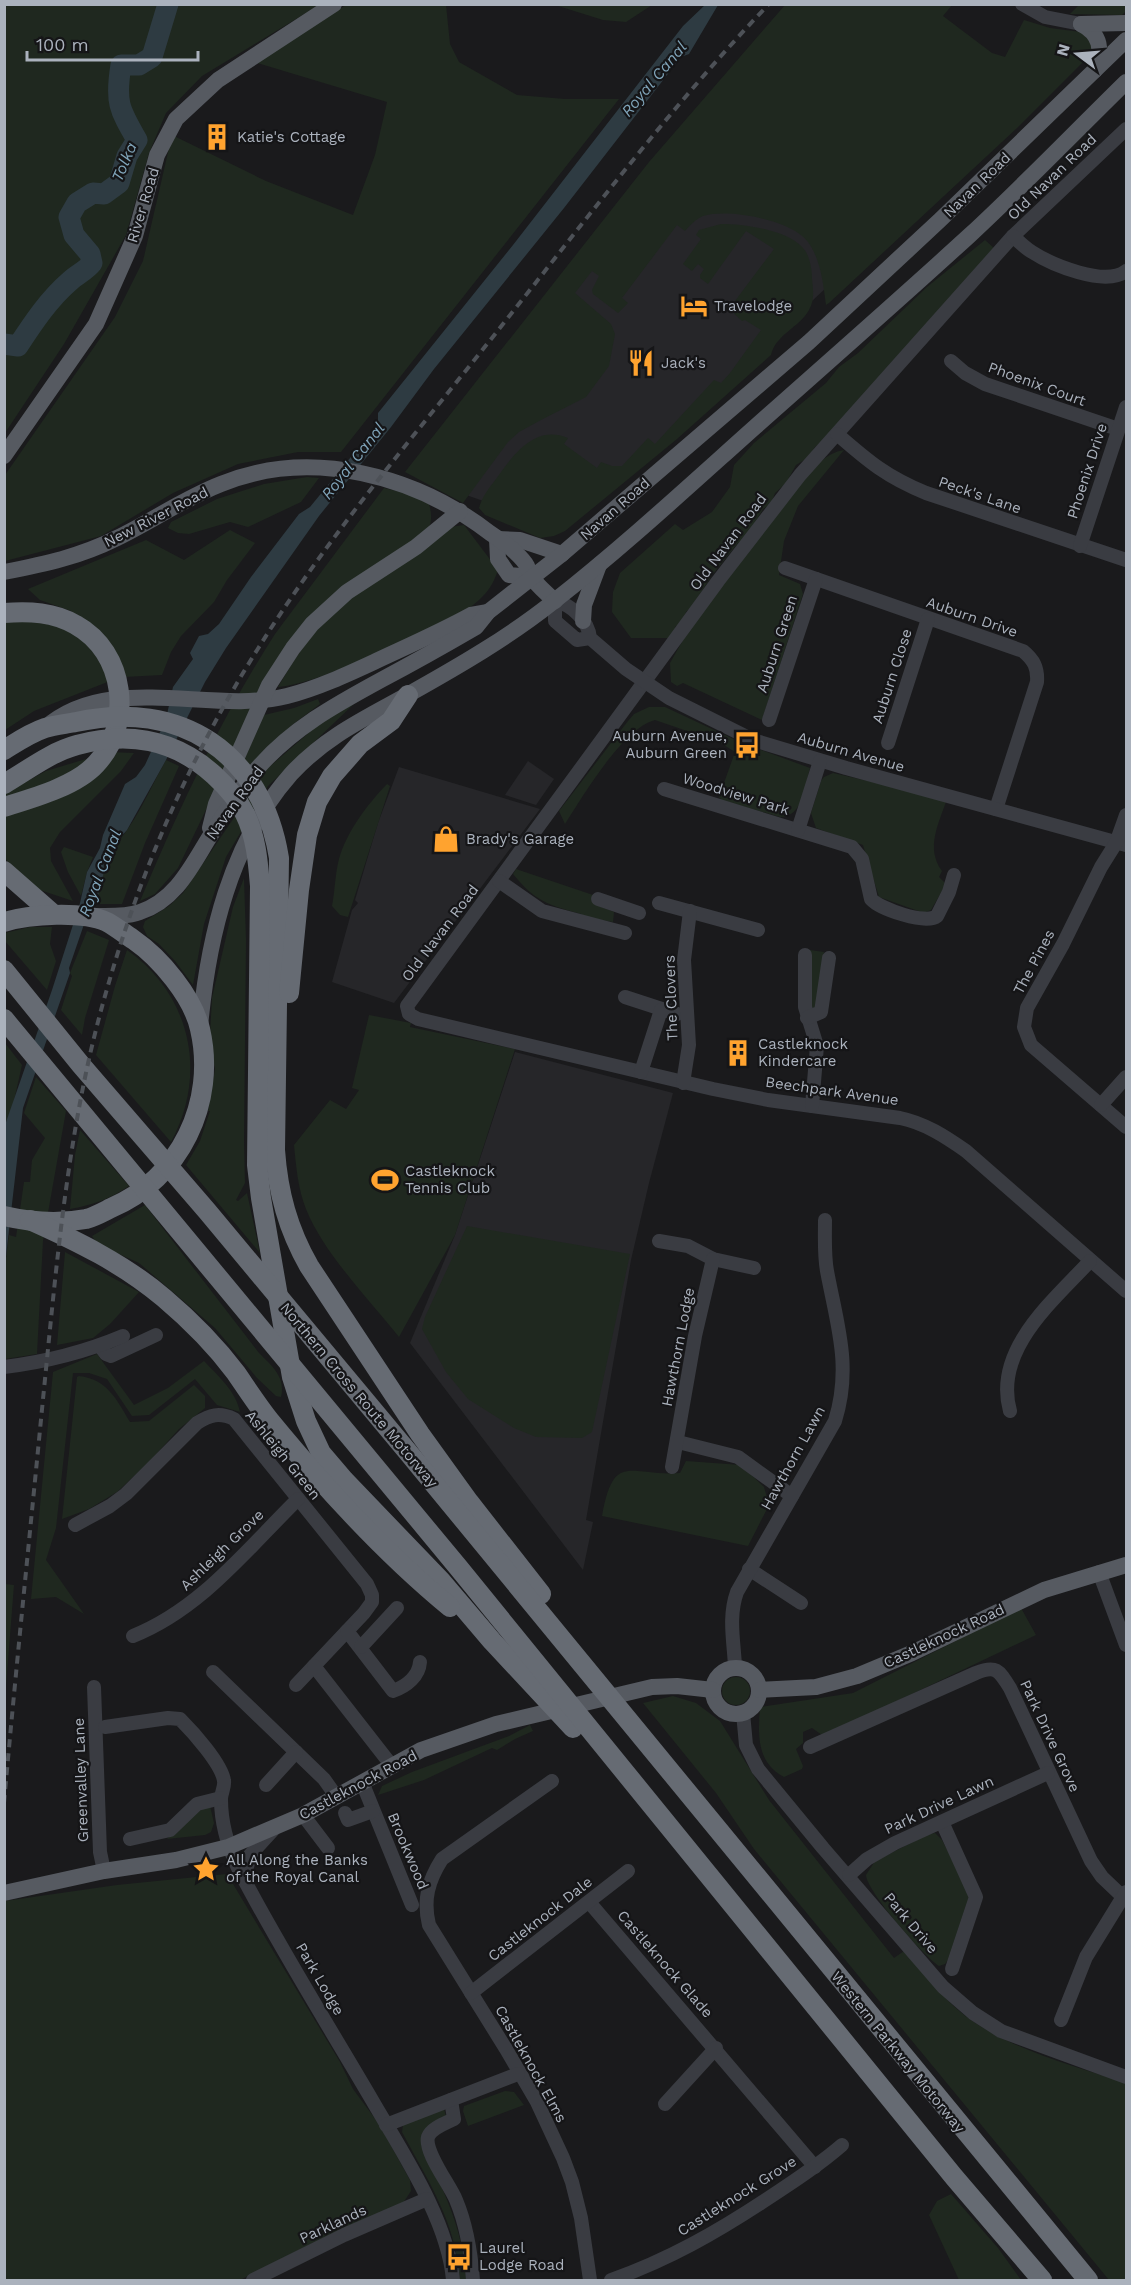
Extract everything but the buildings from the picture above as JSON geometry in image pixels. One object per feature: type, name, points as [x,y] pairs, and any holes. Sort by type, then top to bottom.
[{"type":"highway","points":[[4,613],[29,611],[52,615],[76,624],[95,639],[111,660],[120,698],[115,734],[105,753],[94,766],[75,780],[4,807]]},
{"type":"highway","points":[[277,1066],[287,1014],[299,890],[307,835],[317,802],[332,776],[360,744],[391,721],[408,695]]},
{"type":"highway","points":[[4,750],[45,728],[94,718],[132,716],[168,722],[192,730],[224,751],[256,792],[275,834],[279,858],[275,1150],[279,1192],[291,1229],[309,1266],[420,1434],[469,1502],[567,1627],[710,1822]]},
{"type":"highway","points":[[4,784],[51,756],[76,746],[101,740],[153,741],[181,750],[202,764],[226,786],[246,814],[258,856],[261,923],[256,1136],[261,1198],[292,1377],[300,1405],[313,1436],[321,1453],[344,1480],[441,1581],[492,1641],[682,1844]]},
{"type":"highway","points":[[4,872],[65,915]]},
{"type":"highway","points":[[4,922],[24,916],[65,915],[106,922],[140,944],[166,968],[184,994],[200,1027],[204,1054],[199,1111],[177,1155],[159,1177],[122,1204],[88,1218],[66,1221],[30,1220],[4,1216]]},
{"type":"highway","name":"Northern Cross Route Motorway","points":[[4,970],[81,1065],[207,1211],[396,1439],[710,1822]]},
{"type":"highway","points":[[4,1019],[458,1567],[947,2168],[1042,2280]]},
{"type":"highway","points":[[30,1220],[93,1250],[141,1280],[164,1298],[204,1335],[269,1419],[356,1520],[423,1585],[492,1641]]},
{"type":"highway","name":"Western Parkway Motorway","points":[[710,1822],[1088,2280]]},
{"type":"main road","name":"River Road","points":[[4,456],[96,324],[135,236],[158,155],[176,118],[218,80],[334,4]]},
{"type":"main road","points":[[1081,24],[1126,23]]},
{"type":"main road","points":[[1081,24],[1098,39],[1100,52],[1095,70]]},
{"type":"main road","name":"Navan Road","points":[[65,915],[110,916],[141,912],[163,900],[178,886],[257,769],[290,736],[335,705],[476,627],[488,612],[562,554],[809,342],[958,203],[1126,40]]},
{"type":"main road","name":"Navan Road","points":[[200,1027],[204,983],[221,909],[234,870],[261,815],[291,774],[321,746],[350,725],[408,695],[514,632],[555,601],[971,234],[1126,82]]},
{"type":"main road","name":"New River Road","points":[[4,572],[50,564],[87,551],[223,483],[265,471],[308,468],[355,472],[405,484],[431,496]]},
{"type":"main road","points":[[431,496],[460,512],[511,549],[527,566],[531,577],[555,601]]},
{"type":"main road","points":[[431,496],[438,514],[436,532]]},
{"type":"main road","points":[[207,840],[216,804],[269,685],[292,648],[312,624],[347,592],[436,532],[460,512]]},
{"type":"main road","points":[[497,538],[520,540],[562,554]]},
{"type":"main road","points":[[583,621],[584,605],[599,564]]},
{"type":"main road","points":[[45,728],[60,715],[71,710],[117,700],[172,697],[245,701],[286,696],[365,666],[471,615],[488,612]]},
{"type":"main road","name":"Castleknock Road","points":[[759,1690],[816,1687],[857,1676],[1038,1593],[1126,1565]]},
{"type":"main road","points":[[735,1667],[752,1674],[759,1690],[754,1705],[743,1713],[733,1714],[718,1706],[712,1690],[719,1674],[735,1667]]},
{"type":"main road","name":"Castleknock Road","points":[[8,1892],[104,1871],[176,1860],[228,1847],[303,1815],[421,1750],[461,1735],[532,1715],[652,1688],[677,1686],[712,1690]]},
{"type":"street","points":[[1022,4],[1045,17],[1081,24]]},
{"type":"street","name":"Old Navan Road","points":[[409,1014],[407,1006],[409,1002],[800,475],[1013,236],[1126,129]]},
{"type":"street","points":[[1013,236],[1030,251],[1060,267],[1091,275],[1113,277],[1126,271]]},
{"type":"street","name":"Phoenix Court","points":[[951,361],[965,373],[985,384],[1118,429]]},
{"type":"street","name":"Phoenix Drive","points":[[1080,546],[1126,407]]},
{"type":"street","name":"Peck's Lane","points":[[837,434],[880,471],[899,482],[925,493],[1126,560]]},
{"type":"street","name":"Auburn Drive","points":[[785,568],[1023,651],[1036,665],[1037,682],[996,809]]},
{"type":"street","name":"Auburn Green","points":[[769,720],[816,579]]},
{"type":"street","name":"Auburn Avenue","points":[[590,638],[578,639],[555,621],[555,601],[566,603],[588,627],[590,638],[644,683],[738,733],[820,761],[1121,844]]},
{"type":"street","name":"Auburn Close","points":[[888,743],[928,619]]},
{"type":"street","name":"Woodview Park","points":[[798,830],[820,761]]},
{"type":"street","name":"Woodview Park","points":[[664,789],[852,847],[862,859],[871,899],[881,906],[915,917],[929,920],[938,916],[954,875]]},
{"type":"street","name":"The Pines","points":[[1126,815],[1121,844],[1101,867],[1063,944],[1027,1008],[1024,1027],[1031,1045],[1126,1127]]},
{"type":"street","points":[[499,881],[542,911],[620,932],[621,907]]},
{"type":"street","points":[[598,899],[639,913]]},
{"type":"street","points":[[659,903],[758,930]]},
{"type":"street","name":"The Clovers","points":[[683,1083],[689,1045],[684,960],[690,911]]},
{"type":"street","points":[[805,955],[805,1007],[817,1046],[812,1106]]},
{"type":"street","points":[[807,1018],[821,1012],[829,958]]},
{"type":"street","points":[[625,997],[677,1014]]},
{"type":"street","points":[[641,1072],[661,1010]]},
{"type":"street","name":"Beechpark Avenue","points":[[409,1014],[418,1019],[683,1083],[768,1100],[900,1118],[937,1132],[966,1151],[1126,1292]]},
{"type":"street","points":[[1101,1105],[1126,1077]]},
{"type":"street","name":"Hawthorn Lawn","points":[[735,1667],[732,1623],[734,1602],[749,1569],[835,1421],[842,1397],[844,1371],[834,1301],[826,1269],[825,1220]]},
{"type":"street","points":[[659,1241],[688,1246],[713,1259],[754,1268]]},
{"type":"street","name":"Hawthorn Lodge","points":[[672,1467],[695,1336],[713,1259]]},
{"type":"street","points":[[1010,1411],[1006,1397],[1016,1352],[1030,1326],[1090,1261]]},
{"type":"street","points":[[100,1346],[106,1354],[111,1356],[156,1335]]},
{"type":"street","points":[[4,1367],[56,1359],[100,1346],[123,1336]]},
{"type":"street","name":"Ashleigh Green","points":[[75,1525],[110,1506],[126,1494],[197,1422],[210,1415],[224,1414],[234,1419],[367,1584],[372,1595],[372,1602],[296,1684]]},
{"type":"street","points":[[678,1442],[738,1457],[792,1496]]},
{"type":"street","name":"Ashleigh Grove","points":[[133,1636],[175,1616],[195,1601],[297,1499]]},
{"type":"street","points":[[749,1569],[801,1604]]},
{"type":"street","points":[[1099,1572],[1126,1644]]},
{"type":"street","points":[[361,1647],[397,1608]]},
{"type":"street","points":[[347,1631],[393,1691],[415,1677],[420,1669],[420,1662]]},
{"type":"street","points":[[314,1666],[392,1766]]},
{"type":"street","name":"Park Drive Grove","points":[[810,1747],[989,1667],[996,1670],[1010,1686],[1048,1773],[1091,1861],[1102,1877],[1124,1894]]},
{"type":"street","points":[[213,1672],[324,1779],[336,1796]]},
{"type":"street","name":"Greenvalley Lane","points":[[94,1687],[100,1852],[104,1871]]},
{"type":"street","name":"Park Drive","points":[[743,1713],[746,1744],[750,1756],[823,1848],[849,1875],[937,1980],[973,2013],[1001,2031],[1126,2077]]},
{"type":"street","name":"Park Lodge","points":[[105,1727],[168,1718],[180,1719],[219,1767],[225,1782],[221,1798],[228,1847],[244,1879],[386,2125]]},
{"type":"street","points":[[266,1785],[296,1752]]},
{"type":"street","name":"Park Drive Lawn","points":[[849,1875],[876,1854],[1048,1773]]},
{"type":"street","name":"Castleknock Elms","points":[[552,1781],[442,1859],[432,1875],[426,1909],[429,1925],[537,2102],[563,2158],[581,2218],[590,2280]]},
{"type":"street","name":"Brookwood","points":[[362,1782],[412,1905]]},
{"type":"street","points":[[130,1839],[170,1830],[197,1804],[221,1798]]},
{"type":"street","name":"Brookwood","points":[[345,1813],[348,1820],[373,1811]]},
{"type":"street","points":[[303,1815],[328,1848]]},
{"type":"street","points":[[942,1822],[976,1897],[952,1969]]},
{"type":"street","points":[[244,1879],[250,1855],[274,1828]]},
{"type":"street","name":"Castleknock Dale","points":[[471,1993],[628,1871]]},
{"type":"street","points":[[390,1889],[405,1886]]},
{"type":"street","points":[[1060,2020],[1084,1961],[1124,1894]]},
{"type":"street","name":"Castleknock Glade","points":[[589,1902],[716,2048],[815,2167]]},
{"type":"street","points":[[665,2104],[716,2048]]},
{"type":"street","points":[[453,2280],[444,2237],[427,2199],[386,2125],[519,2074]]},
{"type":"street","points":[[451,2100],[454,2119],[432,2131],[428,2138],[429,2148],[456,2200],[471,2250],[473,2280]]},
{"type":"street","name":"Castleknock Grove","points":[[611,2280],[674,2254],[713,2234],[815,2167],[842,2145]]},
{"type":"street","name":"Parklands","points":[[253,2280],[344,2235],[427,2199]]},
{"type":"shaded area","points":[[4,5],[319,5],[202,76],[166,113],[149,153],[126,235],[64,344],[5,433]]},
{"type":"shaded area","points":[[346,5],[446,5],[450,44],[459,62],[517,95],[565,99],[619,99],[341,452],[298,452],[238,464],[173,493],[101,536],[5,561],[5,475],[115,317],[143,261],[172,135],[266,181],[353,215],[375,155],[387,102],[254,62]]},
{"type":"shaded area","points":[[555,5],[652,5],[626,22],[603,20]]},
{"type":"shaded area","points":[[785,5],[952,5],[943,16],[992,53],[1005,57],[1024,20],[1050,28],[1081,32],[1091,42],[1091,54],[1017,128],[826,305],[816,256],[808,242],[789,228],[759,218],[728,214],[703,216],[685,231],[677,225],[622,298],[628,303],[618,313],[593,294],[592,290],[599,276],[592,271],[575,293],[611,324],[615,334],[609,366],[586,397],[519,432],[508,442],[463,503],[405,472],[649,162]]},
{"type":"shaded area","points":[[1079,5],[1126,5],[1126,11],[1122,15],[1070,14]]},
{"type":"shaded area","points":[[648,172],[870,247],[611,488],[503,508],[455,491],[551,294]]},
{"type":"shaded area","points":[[721,224],[742,225],[779,233],[800,244],[809,258],[813,287],[812,302],[805,316],[783,336],[771,355],[677,439],[565,531],[554,536],[540,538],[485,515],[479,508],[486,493],[518,452],[535,438],[556,435],[568,438],[564,444],[597,468],[601,462],[612,466],[622,466],[648,438],[655,444],[714,380],[721,383],[730,373],[761,330],[745,320],[742,321],[729,309],[774,249],[746,231],[708,284],[700,278],[704,269],[698,264],[692,271],[683,264],[701,239],[696,235],[699,230]]},
{"type":"shaded area","points":[[985,240],[995,249],[823,441],[815,447],[809,457],[796,465],[786,483],[775,493],[771,504],[763,509],[745,539],[738,543],[713,574],[686,612],[684,621],[675,627],[675,632],[670,638],[631,638],[612,612],[613,592],[620,573],[675,524],[683,530],[712,512],[730,487],[734,465],[754,443],[826,383],[839,367],[858,353],[927,287]]},
{"type":"shaded area","points":[[844,450],[798,506],[784,541],[779,575],[800,584],[803,594],[762,720],[683,683],[677,686],[671,682],[670,663],[691,626],[805,478],[827,457]]},
{"type":"shaded area","points":[[307,477],[319,478],[301,502],[248,527],[230,522],[189,534],[178,533],[168,528],[171,522],[217,499],[264,484]]},
{"type":"shaded area","points":[[384,488],[413,495],[429,504],[431,518],[428,531],[323,605],[215,791],[178,868],[155,894],[140,901],[202,764],[255,666],[275,634]]},
{"type":"shaded area","points":[[464,525],[498,570],[491,586],[479,600],[452,618],[352,665],[313,679],[278,687],[296,657],[317,629],[347,601],[450,527]]},
{"type":"shaded area","points":[[230,530],[255,543],[227,580],[214,602],[181,636],[171,652],[162,675],[124,677],[103,637],[71,611],[40,600],[28,589],[146,540],[184,560]]},
{"type":"shaded area","points":[[5,618],[68,627],[90,643],[110,681],[34,711],[5,730]]},
{"type":"shaded area","points":[[318,699],[320,704],[292,725],[246,770],[242,764],[264,715],[294,708]]},
{"type":"shaded area","points":[[356,702],[268,786],[226,857],[204,924],[193,985],[175,961],[159,944],[147,936],[143,927],[145,921],[169,906],[183,893],[267,769],[320,723]]},
{"type":"shaded area","points":[[649,707],[665,707],[742,743],[810,768],[802,799],[794,812],[780,817],[721,800],[719,797],[735,752],[719,742],[655,720],[643,726],[617,749],[565,824],[559,811],[634,714]]},
{"type":"shaded area","points":[[110,752],[134,753],[121,771],[60,832],[50,848],[51,861],[73,901],[40,890],[5,859],[5,815]]},
{"type":"shaded area","points":[[96,756],[75,774],[5,802],[5,793],[46,771]]},
{"type":"shaded area","points":[[166,760],[179,766],[145,843],[122,904],[91,904],[100,888],[107,856],[143,805]]},
{"type":"shaded area","points":[[528,761],[554,779],[536,805],[505,795]]},
{"type":"shaded area","points":[[399,767],[540,809],[394,1003],[332,982],[352,910],[358,903],[355,900],[378,823]]},
{"type":"shaded area","points":[[833,773],[947,799],[937,826],[934,844],[934,853],[942,871],[939,877],[946,884],[931,910],[924,913],[879,897],[863,845],[816,828],[811,813],[821,781]]},
{"type":"shaded area","points":[[387,784],[390,786],[348,917],[340,915],[332,906],[338,865],[343,849],[358,819]]},
{"type":"shaded area","points":[[64,847],[93,857],[81,896],[68,872],[61,852]]},
{"type":"shaded area","points":[[516,869],[593,895],[594,904],[614,912],[613,922],[583,917],[581,914],[543,901],[528,890],[513,874]]},
{"type":"shaded area","points":[[244,878],[245,1183],[236,1200],[238,1201],[247,1193],[260,1253],[186,1165],[200,1141],[210,1111],[208,1111],[215,1069],[210,1034],[212,998],[233,907]]},
{"type":"shaded area","points":[[30,927],[52,927],[50,944],[56,961],[47,990],[5,941],[5,933]]},
{"type":"shaded area","points":[[87,931],[109,940],[82,1035],[61,1010],[72,976],[70,973]]},
{"type":"shaded area","points":[[127,950],[149,968],[166,989],[179,1013],[187,1037],[190,1063],[189,1090],[182,1116],[171,1142],[96,1055]]},
{"type":"shaded area","points":[[810,950],[824,952],[817,1006],[813,1009],[810,1004]]},
{"type":"shaded area","name":"Castleknock Tennis Club","points":[[369,1015],[411,1023],[410,1027],[515,1049],[455,1235],[399,1337],[348,1276],[314,1226],[301,1194],[294,1145],[330,1100],[346,1109],[359,1090],[352,1088]]},
{"type":"shaded area","points":[[5,1043],[22,1065],[13,1105],[5,1125]]},
{"type":"shaded area","points":[[515,1052],[673,1093],[631,1260],[586,1520],[593,1522],[583,1570],[410,1343],[455,1235]]},
{"type":"shaded area","points":[[36,1077],[66,1111],[43,1241],[37,1354],[5,1359],[5,1265],[9,1235],[16,1237],[24,1182],[30,1182],[32,1160],[45,1138],[24,1113]]},
{"type":"shaded area","points":[[80,1130],[129,1186],[101,1201],[70,1209],[75,1155]]},
{"type":"shaded area","points":[[145,1205],[259,1353],[277,1372],[282,1384],[281,1397],[276,1396],[257,1378],[215,1328],[139,1263],[97,1244],[92,1236]]},
{"type":"shaded area","points":[[467,1226],[630,1254],[592,1432],[582,1438],[536,1437],[514,1428],[468,1399],[446,1372],[422,1329],[425,1317]]},
{"type":"shaded area","points":[[65,1252],[139,1292],[110,1324],[93,1338],[57,1345]]},
{"type":"shaded area","points":[[97,1354],[134,1405],[168,1388],[204,1361],[231,1391],[240,1412],[217,1405],[195,1379],[149,1415],[132,1416],[107,1379],[89,1373],[73,1373],[56,1528],[46,1560],[84,1614],[56,1597],[31,1599],[53,1372]]},
{"type":"shaded area","points":[[77,1377],[97,1381],[104,1386],[116,1399],[130,1422],[149,1421],[194,1385],[205,1396],[205,1408],[179,1429],[117,1492],[89,1509],[62,1519]]},
{"type":"shaded area","points":[[686,1461],[741,1465],[764,1487],[769,1505],[748,1546],[602,1516],[612,1482],[619,1474],[627,1471],[680,1473]]},
{"type":"shaded area","points":[[4,1584],[14,1585],[5,1699]]},
{"type":"shaded area","points":[[1021,1608],[1036,1635],[830,1733],[822,1735],[812,1728],[803,1732],[803,1743],[796,1749],[803,1766],[802,1769],[784,1777],[768,1764],[759,1737],[760,1707],[853,1693]]},
{"type":"shaded area","points":[[736,1677],[746,1681],[750,1691],[746,1701],[736,1705],[726,1701],[722,1691],[726,1681]]},
{"type":"shaded area","points":[[673,1696],[696,1703],[720,1721],[769,1800],[894,1958],[904,1951],[957,2009],[994,2034],[1060,2062],[1126,2083],[1126,2280],[1109,2280],[754,1849],[716,1793],[643,1703]]},
{"type":"shaded area","points":[[530,1725],[533,1731],[497,1750],[492,1748],[424,1780],[378,1795],[382,1786],[412,1772],[509,1736]]},
{"type":"shaded area","points":[[210,1806],[214,1823],[211,1832],[205,1835],[167,1839],[195,1812]]},
{"type":"shaded area","points":[[935,1833],[942,1840],[970,1894],[951,1956],[945,1964],[939,1966],[921,1950],[885,1909],[866,1875],[875,1861]]},
{"type":"shaded area","points":[[227,1874],[340,2062],[353,2089],[379,2124],[410,2180],[411,2191],[403,2203],[311,2244],[240,2280],[5,2280],[5,1901],[117,1885]]},
{"type":"shaded area","points":[[505,2091],[514,2092],[524,2105],[468,2126],[463,2111],[464,2106]]},
{"type":"shaded area","points":[[444,2109],[446,2116],[421,2142],[452,2212],[465,2262],[467,2280],[460,2280],[453,2239],[447,2221],[431,2185],[402,2132],[403,2125]]},
{"type":"shaded area","points":[[951,2194],[998,2248],[1021,2280],[959,2280],[929,2215],[937,2201]]},
{"type":"water","name":"Royal Canal","points":[[705,5],[718,5],[689,54],[681,57],[319,516],[226,648],[205,682],[166,760],[127,830],[113,846],[104,863],[103,878],[97,899],[91,904],[69,968],[70,973],[23,1108],[5,1265],[5,1125],[52,990],[80,903],[87,872],[100,848],[103,835],[125,784],[136,777],[145,765],[166,719],[173,687],[193,659],[190,653],[199,636],[208,634],[219,624],[299,514],[310,507],[373,430],[378,422],[378,413],[513,245],[683,26]]},
{"type":"waterway","name":"Tolka","points":[[4,344],[18,346],[55,296],[92,263],[90,254],[74,235],[69,217],[77,203],[93,193],[104,194],[119,183],[127,156],[137,140],[120,105],[118,88],[121,65],[139,65],[152,57],[168,4]]},
{"type":"railway","points":[[4,1803],[53,1295],[73,1141],[107,989],[152,856],[190,770],[212,728],[259,647],[315,563],[408,442],[632,161],[699,81],[769,4]]},
{"type":"place","name":"Katie's Cottage","points":[[217,137]]},
{"type":"place","name":"Travelodge","points":[[694,306]]},
{"type":"place","name":"Jack's","points":[[641,363]]},
{"type":"place","name":"Auburn Avenue, Auburn Green","points":[[747,745]]},
{"type":"place","name":"Brady's Garage","points":[[446,839]]},
{"type":"place","name":"Castleknock Kindercare","points":[[738,1053]]},
{"type":"place","name":"Castleknock Tennis Club","points":[[385,1180]]},
{"type":"place","name":"All Along the Banks of the Royal Canal","points":[[206,1869]]},
{"type":"place","name":"Laurel Lodge Road","points":[[459,2257]]}]
